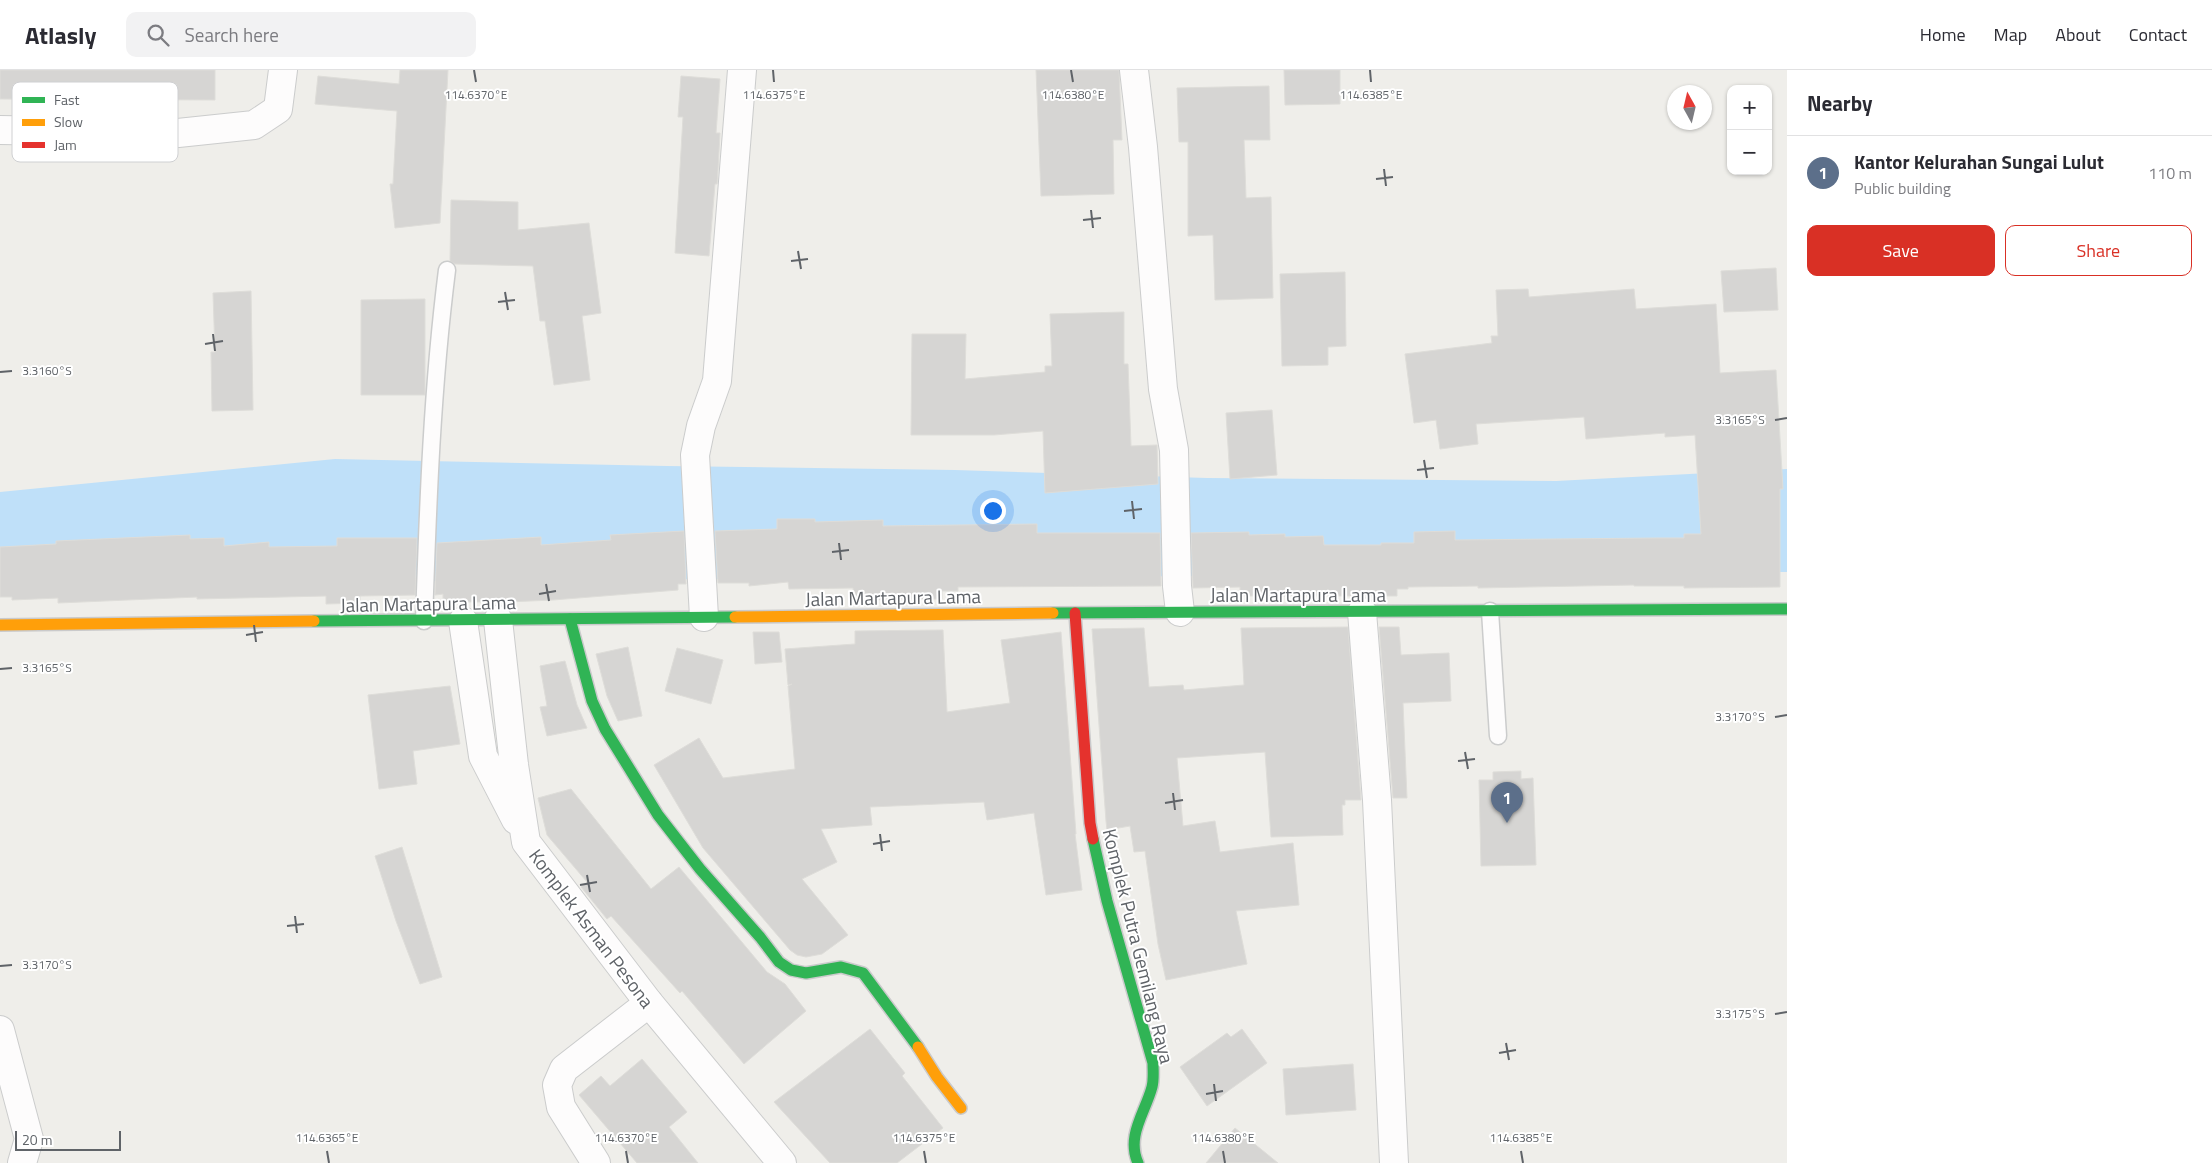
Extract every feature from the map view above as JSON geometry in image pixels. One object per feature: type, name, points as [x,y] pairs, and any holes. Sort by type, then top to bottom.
[{"type":"main road","name":"Jalan Martapura Lama","points":[[0,625],[570,619],[704,607],[1074,613],[1178,599],[1362,612],[1787,609]]},
{"type":"main road","name":"Komplek Putra Gemilang Raya","points":[[1074,613],[1090,823],[1107,901],[1153,1063],[1153,1085],[1133,1145],[1134,1157],[1138,1163]]},
{"type":"main road","points":[[570,619],[592,701],[605,729],[658,815],[700,869],[760,937],[779,962],[790,970],[806,973],[841,967],[862,973],[908,1032],[937,1077],[962,1108]]},
{"type":"street","points":[[178,133],[254,125],[278,109],[283,70]]},
{"type":"street","points":[[704,607],[695,455],[701,426],[717,381],[742,70]]},
{"type":"street","points":[[1134,70],[1163,389],[1174,450],[1178,599]]},
{"type":"street","points":[[1362,612],[1377,800],[1394,1163]]},
{"type":"street","name":"Komplek Asman Pesona","points":[[498,620],[514,764],[526,842],[649,1003],[782,1163]]},
{"type":"street","points":[[463,621],[483,756],[526,842]]},
{"type":"street","points":[[596,1163],[561,1107],[557,1085],[564,1069],[649,1003]]},
{"type":"street","points":[[0,1030],[29,1139],[22,1163]]},
{"type":"lane","points":[[424,621],[430,450],[436,355],[447,270]]},
{"type":"lane","points":[[1490,611],[1498,736]]},
{"type":"water","points":[[335,459],[955,470],[1207,478],[1556,481],[1787,469],[1787,572],[0,584],[0,492]]},
{"type":"building","points":[[0,70],[215,70],[215,100],[178,100],[178,82],[12,82],[12,99],[0,99]]},
{"type":"building","points":[[400,70],[448,70],[440,223],[395,228],[390,184],[393,184],[397,111],[315,104],[318,76],[399,84]]},
{"type":"building","points":[[1036,70],[1119,70],[1122,140],[1113,140],[1114,194],[1041,196]]},
{"type":"building","points":[[1284,70],[1340,70],[1340,104],[1285,105]]},
{"type":"building","points":[[681,76],[720,79],[716,133],[720,133],[718,170],[717,184],[715,184],[709,256],[675,253],[683,117],[678,117]]},
{"type":"building","points":[[1269,86],[1270,140],[1244,140],[1246,198],[1271,197],[1273,298],[1215,300],[1213,235],[1188,236],[1188,142],[1179,142],[1177,88]]},
{"type":"building","points":[[451,200],[518,202],[518,230],[589,223],[601,313],[582,316],[590,380],[554,385],[545,321],[540,321],[533,266],[455,264],[450,261]]},
{"type":"building","points":[[1776,268],[1778,310],[1724,312],[1721,271]]},
{"type":"building","points":[[1345,272],[1346,346],[1328,347],[1328,365],[1282,366],[1280,274]]},
{"type":"building","points":[[1528,289],[1529,297],[1634,289],[1636,309],[1716,304],[1720,373],[1776,370],[1783,489],[1780,489],[1780,587],[1684,588],[1684,586],[1634,585],[1478,588],[1478,586],[1408,587],[1408,589],[1397,589],[1397,596],[1240,596],[1240,587],[1193,588],[1191,533],[1249,532],[1249,535],[1285,534],[1285,537],[1323,536],[1324,545],[1414,543],[1414,532],[1455,531],[1455,540],[1684,538],[1684,534],[1701,534],[1695,435],[1665,437],[1665,433],[1586,439],[1584,417],[1476,424],[1478,444],[1440,449],[1436,420],[1414,423],[1405,354],[1492,343],[1491,336],[1498,336],[1496,290]]},
{"type":"building","points":[[251,291],[253,410],[212,411],[211,352],[215,352],[213,293]]},
{"type":"building","points":[[425,299],[425,395],[361,395],[361,300]]},
{"type":"building","points":[[1124,312],[1124,364],[1128,364],[1131,446],[1157,445],[1158,484],[1045,493],[1043,431],[994,435],[911,435],[912,334],[966,334],[965,379],[1045,372],[1045,366],[1052,366],[1050,314]]},
{"type":"building","points":[[1272,410],[1277,475],[1230,479],[1226,413]]},
{"type":"building","points":[[777,519],[815,519],[815,522],[883,520],[883,526],[1037,524],[1037,533],[1160,533],[1161,586],[958,587],[958,591],[942,591],[942,599],[854,600],[853,588],[789,589],[788,582],[749,586],[749,583],[718,583],[715,531],[777,529]]},
{"type":"building","points":[[684,531],[686,584],[678,584],[678,590],[507,602],[443,602],[443,594],[435,595],[437,543],[541,537],[541,545],[611,540],[610,535]]},
{"type":"building","points":[[190,535],[190,539],[224,538],[224,546],[269,542],[269,547],[337,546],[337,538],[417,538],[415,595],[360,596],[360,603],[326,604],[326,596],[197,599],[197,597],[58,603],[58,598],[12,600],[12,597],[0,597],[0,547],[56,544],[56,541]]},
{"type":"building","points":[[1348,627],[1361,800],[1345,800],[1345,805],[1342,805],[1343,835],[1271,837],[1265,752],[1177,758],[1183,826],[1215,821],[1220,852],[1293,843],[1299,905],[1236,911],[1247,964],[1166,980],[1158,944],[1145,851],[1134,852],[1130,826],[1107,830],[1092,629],[1144,628],[1149,687],[1183,685],[1184,690],[1244,685],[1241,628]]},
{"type":"building","points":[[1379,627],[1399,627],[1401,655],[1449,653],[1451,701],[1403,703],[1407,798],[1393,798]]},
{"type":"building","points":[[943,630],[947,712],[1010,703],[1001,640],[1061,632],[1075,834],[1082,890],[1046,895],[1034,813],[987,820],[984,802],[870,807],[872,825],[821,829],[837,862],[802,879],[848,935],[822,954],[806,957],[797,955],[790,950],[703,848],[654,765],[699,738],[723,778],[795,769],[788,686],[792,684],[788,685],[785,649],[855,644],[855,631]]},
{"type":"building","points":[[753,632],[779,632],[782,662],[755,664]]},
{"type":"building","points":[[628,647],[642,716],[618,721],[607,696],[596,654]]},
{"type":"building","points":[[677,648],[723,660],[711,704],[665,691]]},
{"type":"building","points":[[565,661],[577,705],[587,728],[547,736],[540,707],[547,706],[540,666]]},
{"type":"building","points":[[450,686],[460,744],[413,751],[417,784],[379,789],[368,695]]},
{"type":"building","points":[[1521,771],[1521,779],[1533,778],[1536,865],[1481,866],[1479,780],[1493,780],[1493,772]]},
{"type":"building","points":[[571,789],[651,889],[679,867],[767,972],[785,984],[806,1011],[744,1064],[682,991],[680,993],[611,916],[607,919],[581,887],[587,882],[547,835],[538,798]]},
{"type":"building","points":[[402,847],[442,977],[420,984],[396,921],[375,856]]},
{"type":"building","points":[[870,1029],[905,1073],[902,1076],[943,1128],[897,1163],[830,1163],[774,1102]]},
{"type":"building","points":[[1242,1029],[1267,1063],[1207,1106],[1180,1067],[1227,1033],[1231,1037]]},
{"type":"building","points":[[642,1059],[687,1112],[669,1127],[698,1163],[637,1163],[579,1095],[601,1076],[610,1086]]},
{"type":"building","points":[[1353,1064],[1356,1110],[1286,1115],[1283,1069]]},
{"type":"building","points":[[1235,1128],[1278,1163],[1206,1163]]},
{"type":"traffic: fast","points":[[1053,613],[1787,609]]},
{"type":"traffic: fast","points":[[314,621],[735,617]]},
{"type":"traffic: fast","points":[[570,619],[592,701],[605,729],[658,815],[700,869],[760,937],[779,962],[791,970],[806,973],[841,967],[863,973],[918,1047]]},
{"type":"traffic: fast","points":[[1093,839],[1107,901],[1153,1063],[1152,1087],[1135,1134],[1135,1153],[1138,1163]]},
{"type":"traffic: slow","points":[[735,617],[1053,613]]},
{"type":"traffic: slow","points":[[0,625],[314,621]]},
{"type":"traffic: slow","points":[[918,1047],[937,1077],[961,1108]]},
{"type":"traffic: jam","points":[[1075,613],[1090,823],[1093,839]]},
{"type":"place","name":"Kantor Kelurahan Sungai Lulut","points":[[1507,823]]}]
